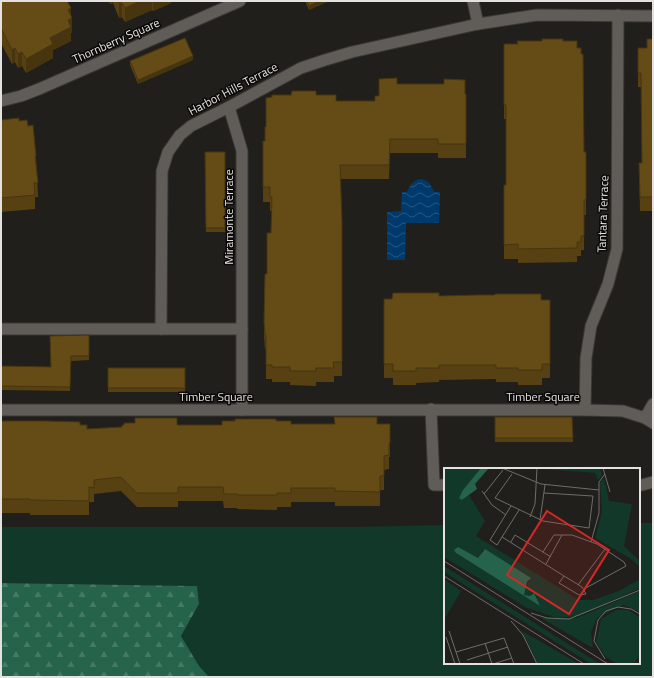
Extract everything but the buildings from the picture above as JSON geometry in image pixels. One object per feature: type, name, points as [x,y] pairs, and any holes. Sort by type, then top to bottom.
[{"type":"street","name":"Thornberry Square","points":[[1,101],[21,96],[39,89],[240,1]]},
{"type":"street","points":[[473,1],[478,24]]},
{"type":"street","name":"Harbor Hills Terrace","points":[[162,329],[162,170],[168,152],[180,135],[191,126],[301,68],[352,52],[478,24],[538,15],[653,16]]},
{"type":"street","name":"Tantara Terrace","points":[[585,410],[586,358],[592,326],[608,284],[616,249],[618,15]]},
{"type":"street","name":"Miramonte Terrace","points":[[229,107],[242,151],[242,410]]},
{"type":"street","points":[[1,329],[242,329]]},
{"type":"street","points":[[649,420],[653,404]]},
{"type":"street","name":"Timber Square","points":[[1,410],[585,410],[623,411],[649,420]]},
{"type":"street","points":[[431,410],[434,486],[444,486]]},
{"type":"street","points":[[640,485],[653,482]]},
{"type":"green space","points":[[640,523],[653,523],[653,677],[209,677],[199,667],[181,636],[199,604],[197,586],[1,583],[1,527],[355,527],[444,525],[444,664],[640,664]]},
{"type":"green space","points":[[1,583],[197,586],[199,604],[181,636],[199,666],[209,677],[1,677]]},
{"type":"water","points":[[420,179],[429,183],[434,192],[440,192],[439,223],[406,223],[405,260],[387,260],[387,212],[401,211],[402,192],[407,192],[409,187],[415,181]]}]
